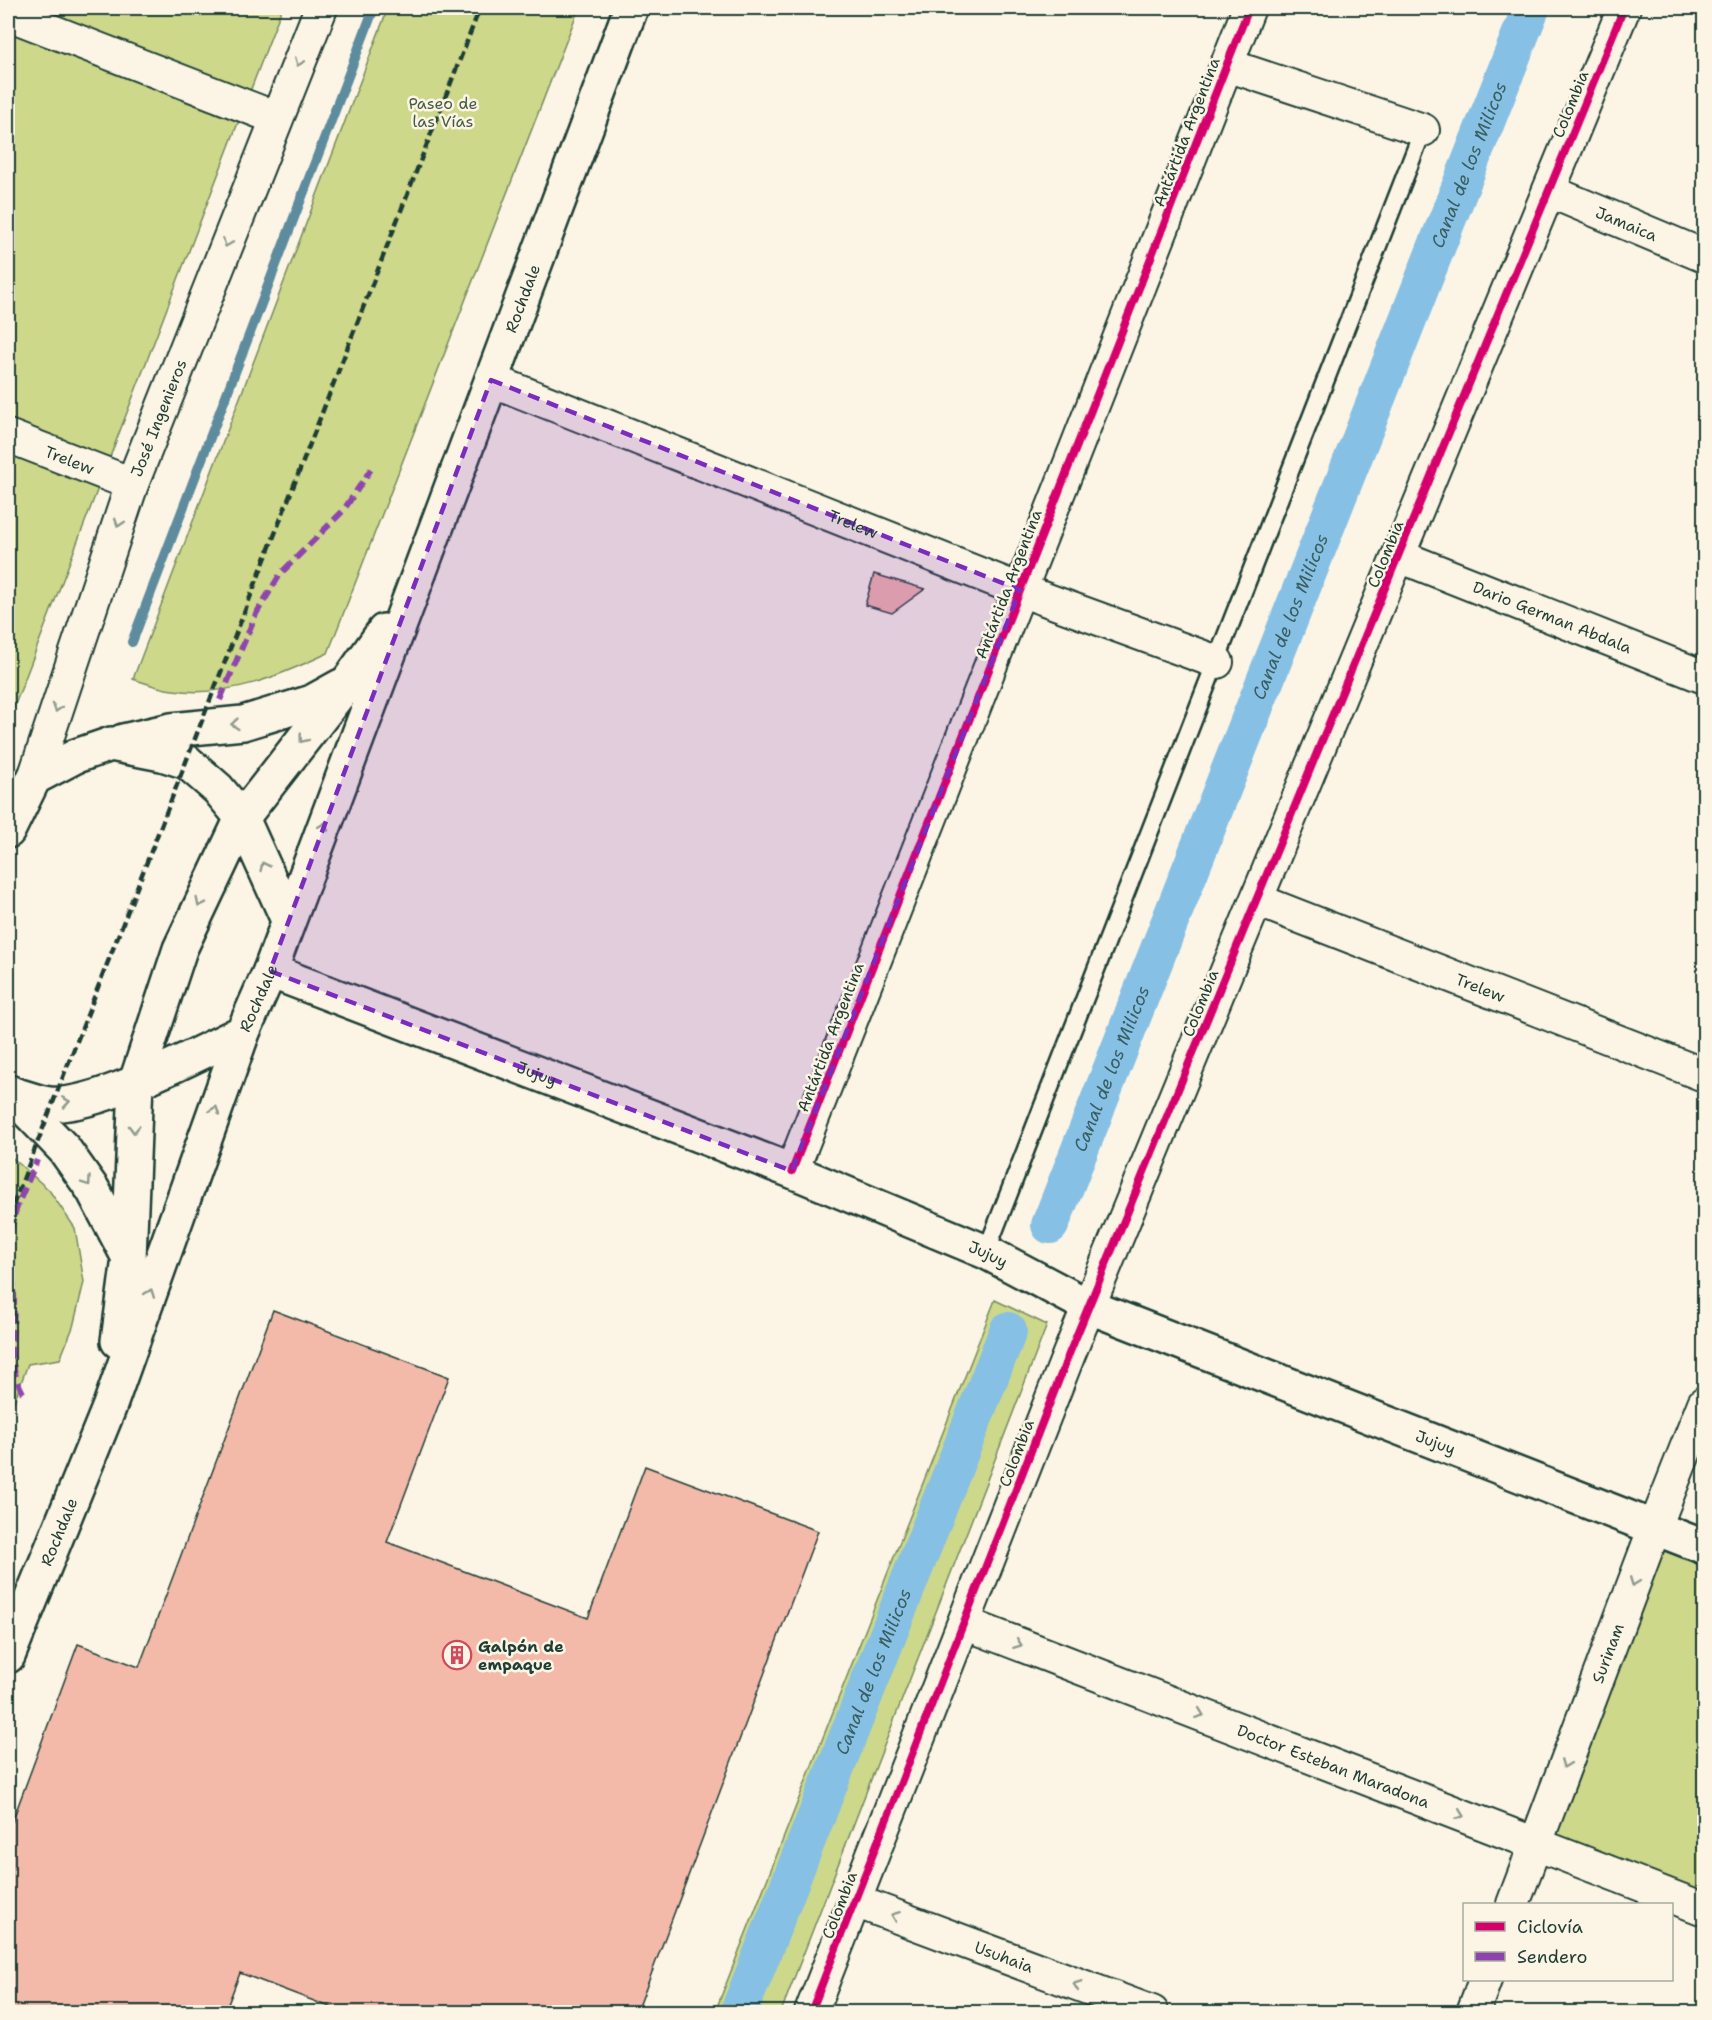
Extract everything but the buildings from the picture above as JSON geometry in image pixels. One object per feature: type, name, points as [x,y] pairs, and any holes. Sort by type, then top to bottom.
[{"type":"main road","name":"Rochdale","points":[[8,1656],[109,1408],[243,1032],[270,972],[631,8]]},
{"type":"main road","name":"Rochdale","points":[[109,1408],[129,1258],[136,1082],[180,950],[242,818],[348,682],[412,590]]},
{"type":"main road","name":"Rochdale","points":[[34,778],[76,756],[111,744],[171,730],[243,723],[312,702],[348,682]]},
{"type":"main road","points":[[111,744],[162,754],[187,762],[218,789],[242,818],[288,920]]},
{"type":"main road","name":"José Ingenieros","points":[[8,831],[34,778]]},
{"type":"main road","name":"Jujuy","points":[[270,972],[792,1171],[986,1252],[1090,1307],[1704,1546]]},
{"type":"main road","points":[[8,1092],[51,1104],[87,1098],[136,1082],[243,1032]]},
{"type":"main road","points":[[8,1092],[64,1149],[93,1190],[129,1258]]},
{"type":"street","name":"José Ingenieros","points":[[34,778],[132,484],[321,8]]},
{"type":"street","name":"Antártida Argentina","points":[[792,1171],[1249,8]]},
{"type":"street","name":"Colombia","points":[[811,2013],[1090,1307],[1624,8]]},
{"type":"street","points":[[8,14],[276,118]]},
{"type":"street","points":[[1227,65],[1423,130]]},
{"type":"street","name":"Jamaica","points":[[1549,191],[1704,256]]},
{"type":"street","name":"Trelew","points":[[492,380],[1020,590],[1217,662]]},
{"type":"street","name":"Trelew","points":[[8,436],[132,484]]},
{"type":"street","name":"Dario German Abdala","points":[[1399,556],[1704,676]]},
{"type":"street","name":"Trelew","points":[[1257,900],[1704,1075]]},
{"type":"street","name":"Surinam","points":[[1514,1903],[1704,1403]]},
{"type":"street","name":"Doctor Esteban Maradona","points":[[964,1623],[1704,1909]]},
{"type":"street","name":"Usuhaia","points":[[855,1901],[1152,2013]]},
{"type":"street","points":[[1473,2013],[1485,1981]]},
{"type":"lane","points":[[986,1252],[1423,130]]},
{"type":"highlighted area","points":[[491,380],[1020,590],[792,1171],[270,971]]},
{"type":"green space","points":[[8,8],[282,8],[8,723]]},
{"type":"green space","name":"Paseo de las Vías","points":[[388,8],[579,8],[328,653],[272,677],[214,691],[194,692],[168,689],[133,679]]},
{"type":"green space","points":[[8,1154],[49,1190],[75,1228],[84,1282],[73,1327],[60,1359],[28,1364],[8,1418]]},
{"type":"green space","points":[[995,1300],[1047,1325],[781,2012],[715,2012]]},
{"type":"green space","points":[[1655,1527],[1704,1547],[1704,1909],[1535,1844]]},
{"type":"waterway","points":[[132,642],[374,8]]},
{"type":"waterway","name":"Canal de los Milicos","points":[[1050,1225],[1531,8]]},
{"type":"waterway","name":"Canal de los Milicos","points":[[739,2012],[1008,1331]]},
{"type":"railway","points":[[8,1218],[480,8]]},
{"type":"marked path","points":[[220,700],[256,614],[281,573],[343,511],[371,469]]},
{"type":"marked path","points":[[23,1393],[17,1380],[12,1356],[14,1294],[10,1243],[16,1209],[37,1160]]},
{"type":"cycle path","points":[[792,1171],[1249,8]]},
{"type":"cycle path","points":[[811,2012],[1069,1354],[1624,8]]},
{"type":"place","name":"Galpón de empaque","points":[[457,1655]]}]
